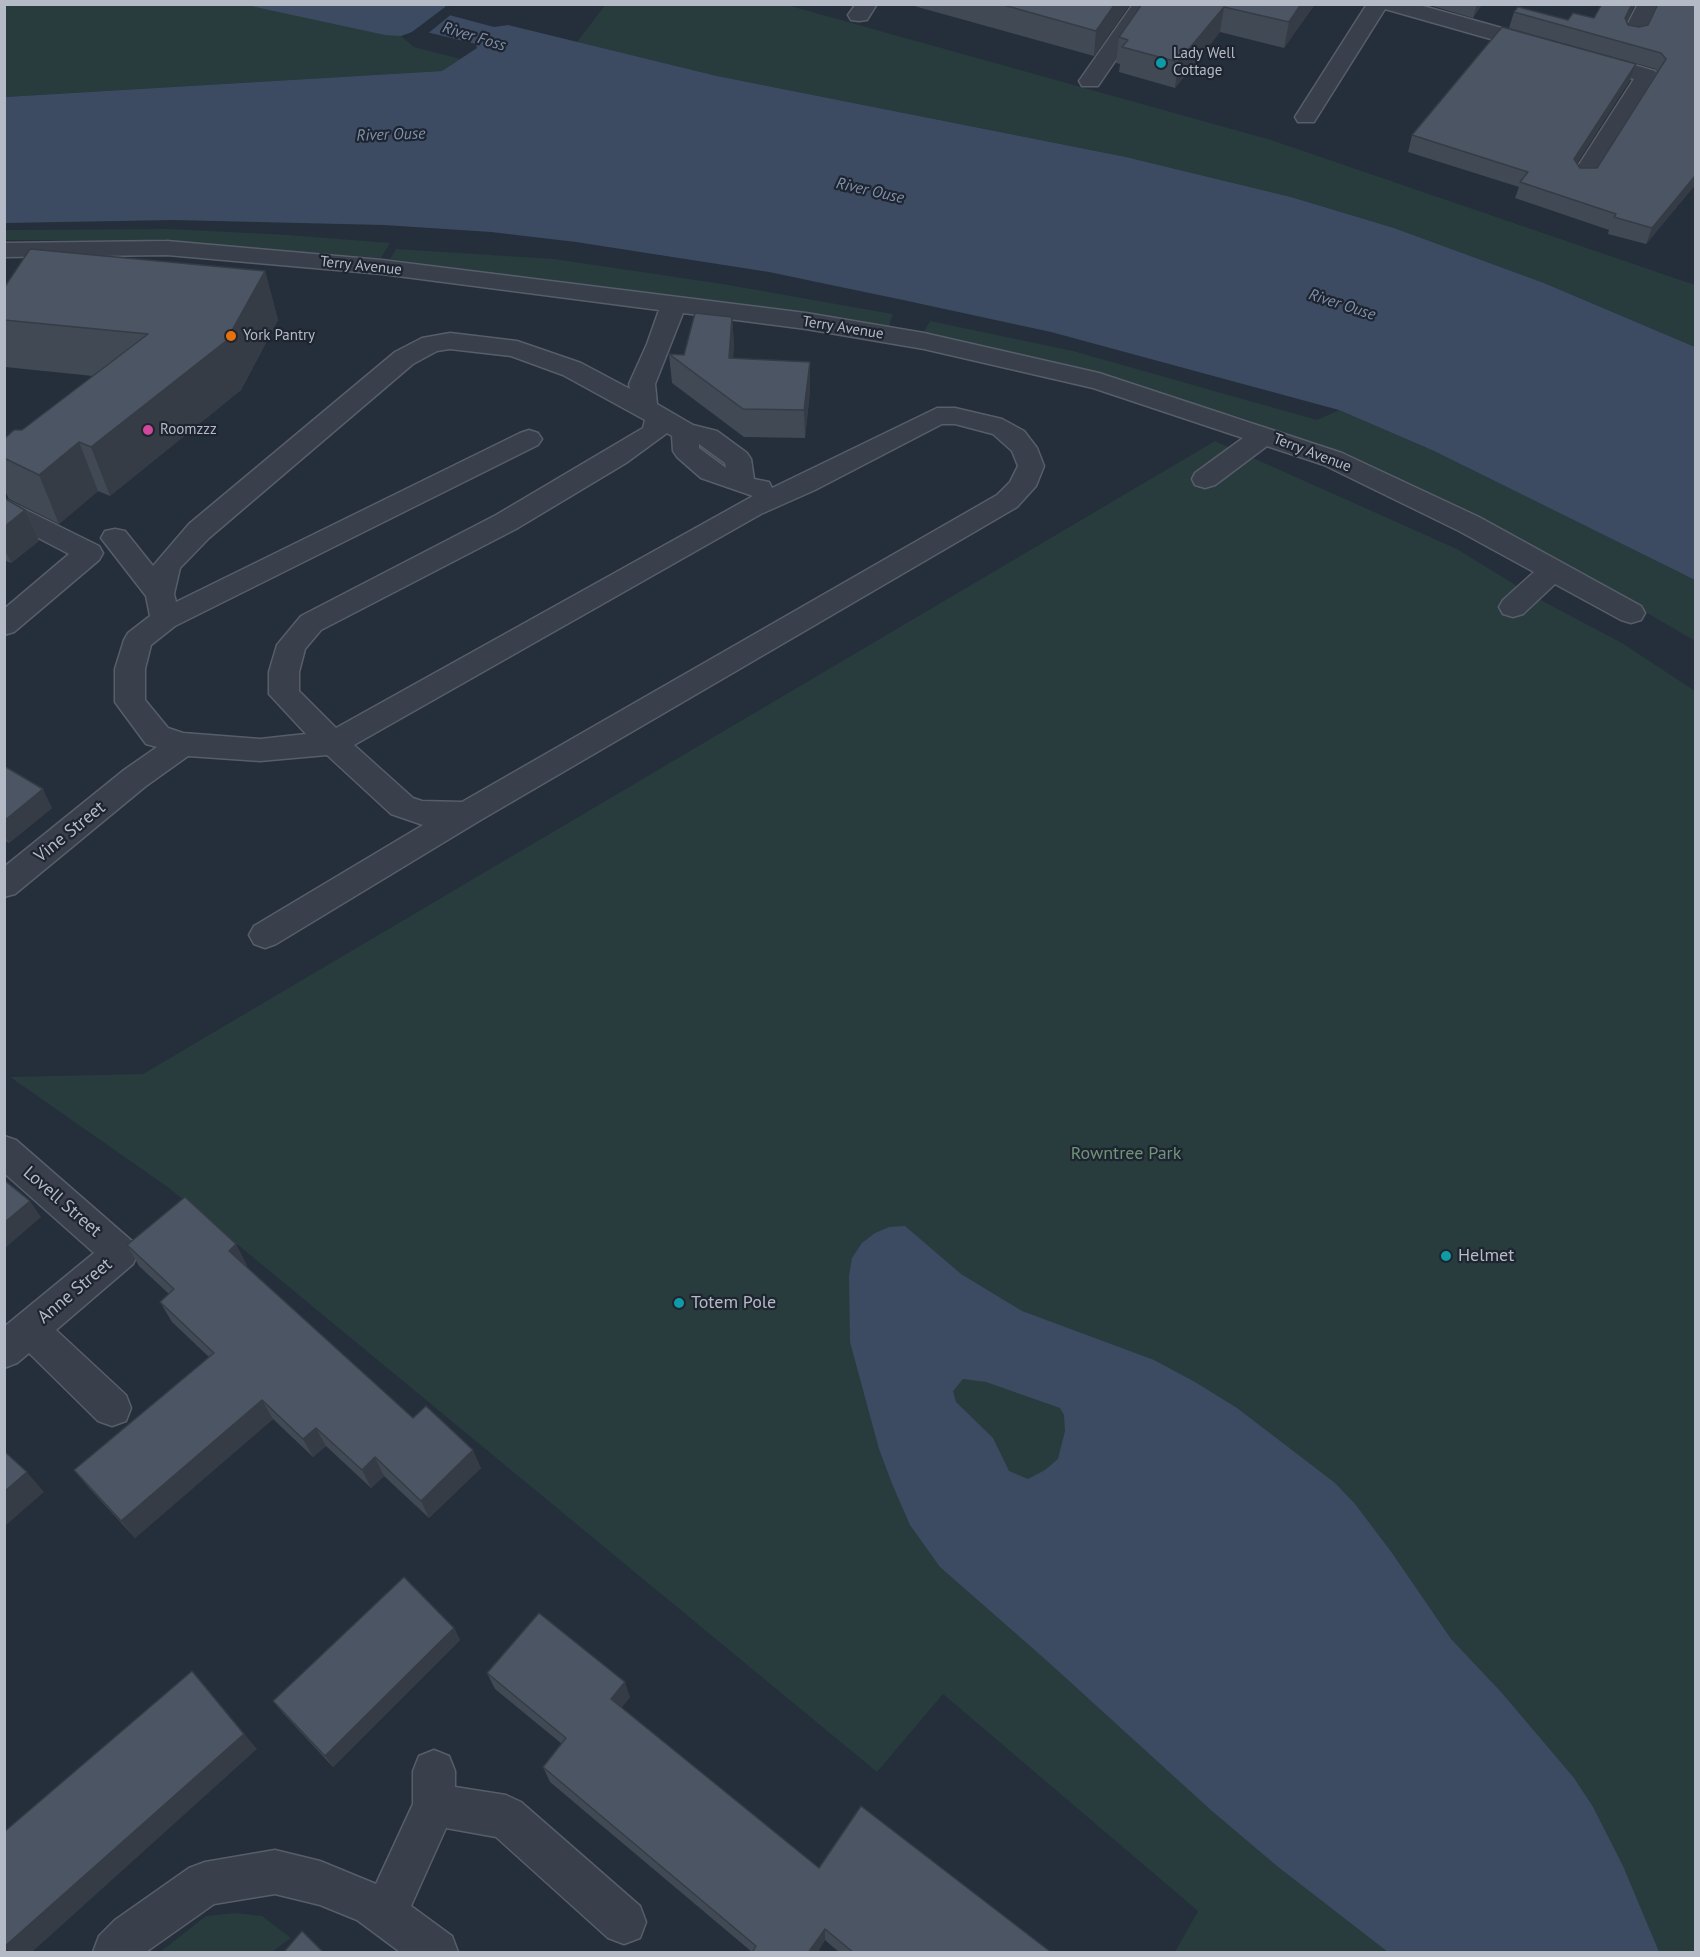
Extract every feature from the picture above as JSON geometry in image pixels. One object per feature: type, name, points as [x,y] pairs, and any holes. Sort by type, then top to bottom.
[{"type":"street","points":[[1090,81],[1144,4]]},
{"type":"street","points":[[1306,117],[1378,4]]},
{"type":"street","points":[[1391,4],[1647,76],[1583,177]]},
{"type":"street","points":[[1633,34],[1649,4]]},
{"type":"street","name":"Terry Avenue","points":[[4,250],[167,248],[405,270],[806,321],[924,341],[1099,381],[1333,459],[1469,524],[1631,613]]},
{"type":"street","points":[[34,277],[50,249]]},
{"type":"street","points":[[468,813],[448,815],[418,813],[402,806],[333,742],[284,694],[284,672],[291,645],[311,623],[506,522],[655,432],[642,384],[660,344],[673,304]]},
{"type":"street","points":[[265,935],[468,813],[1007,501],[1022,486],[1031,466],[1024,448],[1015,437],[1002,428],[956,416],[937,416],[792,488],[750,508],[333,742],[260,750],[183,744],[157,736],[130,702],[130,669],[138,640],[162,606],[167,565],[200,531],[404,358],[431,344],[450,341],[491,344],[545,357],[597,381],[685,432],[686,451],[711,472],[741,482],[748,487],[792,488]]},
{"type":"street","points":[[1204,479],[1265,435]]},
{"type":"street","points":[[162,606],[529,439]]},
{"type":"street","points":[[4,625],[89,553],[7,494]]},
{"type":"street","points":[[115,538],[162,606]]},
{"type":"street","points":[[1513,607],[1553,570]]},
{"type":"street","name":"Vine Street","points":[[4,885],[135,778],[183,744]]},
{"type":"street","name":"Lovell Street","points":[[4,1151],[120,1253]]},
{"type":"street","name":"Anne Street","points":[[112,1408],[17,1340],[120,1253]]},
{"type":"street","points":[[385,1914],[434,1788],[506,1817],[624,1922]]},
{"type":"street","points":[[115,1953],[131,1936],[205,1884],[275,1872],[320,1883],[372,1904],[436,1953]]},
{"type":"green space","points":[[606,4],[787,5],[1271,140],[1695,285],[1695,347],[1544,283],[1394,228],[1291,197],[1126,157],[717,76],[577,42]]},
{"type":"green space","points":[[4,5],[246,5],[401,36],[414,47],[461,59],[442,71],[5,97]]},
{"type":"green space","points":[[170,229],[390,243],[381,258],[151,241],[5,240],[4,230]]},
{"type":"green space","points":[[396,249],[554,259],[723,284],[893,314],[888,329],[390,259]]},
{"type":"green space","points":[[930,321],[1073,351],[1317,420],[1339,410],[1434,451],[1695,580],[1695,641],[1524,541],[1402,481],[1246,419],[1031,357],[923,333]]},
{"type":"green space","name":"Rowntree Park","points":[[1215,441],[1457,549],[1535,597],[1622,643],[1695,691],[1695,1952],[1175,1952],[1198,1911],[943,1694],[877,1772],[169,1188],[10,1077],[143,1074]]},
{"type":"green space","points":[[236,1913],[262,1916],[291,1938],[272,1952],[160,1952],[206,1916]]},
{"type":"water","points":[[246,5],[445,5],[449,15],[494,27],[508,25],[717,76],[1126,157],[1291,197],[1394,228],[1544,283],[1695,347],[1695,580],[1434,451],[1339,410],[1051,332],[903,300],[769,272],[576,242],[491,232],[384,225],[174,220],[5,223],[5,97],[442,71],[477,48],[476,44],[418,30],[401,36],[385,35]]},
{"type":"water","points":[[905,1226],[961,1274],[1022,1311],[1154,1360],[1195,1382],[1237,1408],[1335,1483],[1355,1504],[1392,1553],[1451,1639],[1501,1692],[1574,1778],[1593,1807],[1623,1866],[1659,1952],[1388,1952],[1277,1866],[1212,1811],[940,1567],[910,1525],[893,1486],[879,1449],[850,1342],[849,1276],[852,1258],[862,1243],[875,1233],[889,1227]],"holes":[[[963,1379],[986,1382],[1060,1408],[1064,1415],[1065,1431],[1058,1459],[1045,1470],[1028,1479],[1009,1471],[993,1438],[956,1402],[953,1391]]]},
{"type":"pier","points":[[449,4],[453,13],[426,35],[418,33],[404,38]]},
{"type":"building","points":[[1000,4],[1115,4],[1096,31]]},
{"type":"building","points":[[1142,4],[1301,4],[1289,22],[1224,7],[1178,62],[1122,47],[1128,40],[1119,37]]},
{"type":"building","points":[[1602,4],[1632,4],[1625,18],[1628,25],[1639,27],[1648,25],[1658,4],[1695,4],[1695,176],[1652,228],[1614,217],[1616,214],[1520,182],[1528,172],[1412,135],[1502,27],[1636,64],[1574,159],[1580,168],[1597,168],[1666,59],[1661,53],[1514,12],[1518,7],[1568,20],[1573,13],[1594,18]]},
{"type":"building","points":[[30,249],[265,271],[226,341],[91,447],[79,442],[39,475],[4,458],[4,439],[14,430],[22,430],[148,334],[4,320],[4,288]]},
{"type":"building","points":[[695,313],[732,317],[729,358],[810,362],[804,410],[743,409],[669,354],[684,355]]},
{"type":"building","points":[[4,498],[25,510],[4,527]]},
{"type":"building","points":[[4,766],[43,789],[4,821]]},
{"type":"building","points":[[4,1180],[30,1201],[4,1223]]},
{"type":"building","points":[[185,1197],[236,1244],[229,1251],[413,1418],[426,1406],[473,1450],[421,1501],[375,1457],[362,1470],[316,1428],[303,1439],[262,1400],[121,1521],[74,1470],[214,1353],[160,1302],[174,1289],[127,1245]]},
{"type":"building","points":[[4,1451],[27,1472],[4,1492]]},
{"type":"building","points":[[404,1577],[454,1628],[325,1756],[273,1701]]},
{"type":"building","points":[[539,1613],[625,1682],[611,1699],[819,1868],[861,1806],[1052,1953],[854,1953],[825,1929],[808,1953],[752,1953],[756,1946],[543,1767],[566,1738],[487,1673]]},
{"type":"building","points":[[192,1671],[244,1734],[4,1947],[4,1832]]},
{"type":"building","points":[[302,1931],[324,1953],[283,1953]]},
{"type":"place","name":"Lady Well Cottage","points":[[1161,63]]},
{"type":"place","name":"York Pantry","points":[[231,336]]},
{"type":"place","name":"Roomzzz","points":[[148,430]]},
{"type":"place","name":"Helmet","points":[[1446,1256]]},
{"type":"place","name":"Totem Pole","points":[[679,1303]]},
{"type":"water label","name":"River Foss","points":[[474,37]]},
{"type":"water label","name":"River Ouse","points":[[391,135]]},
{"type":"water label","name":"River Ouse","points":[[870,191]]},
{"type":"water label","name":"River Ouse","points":[[1342,305]]}]
